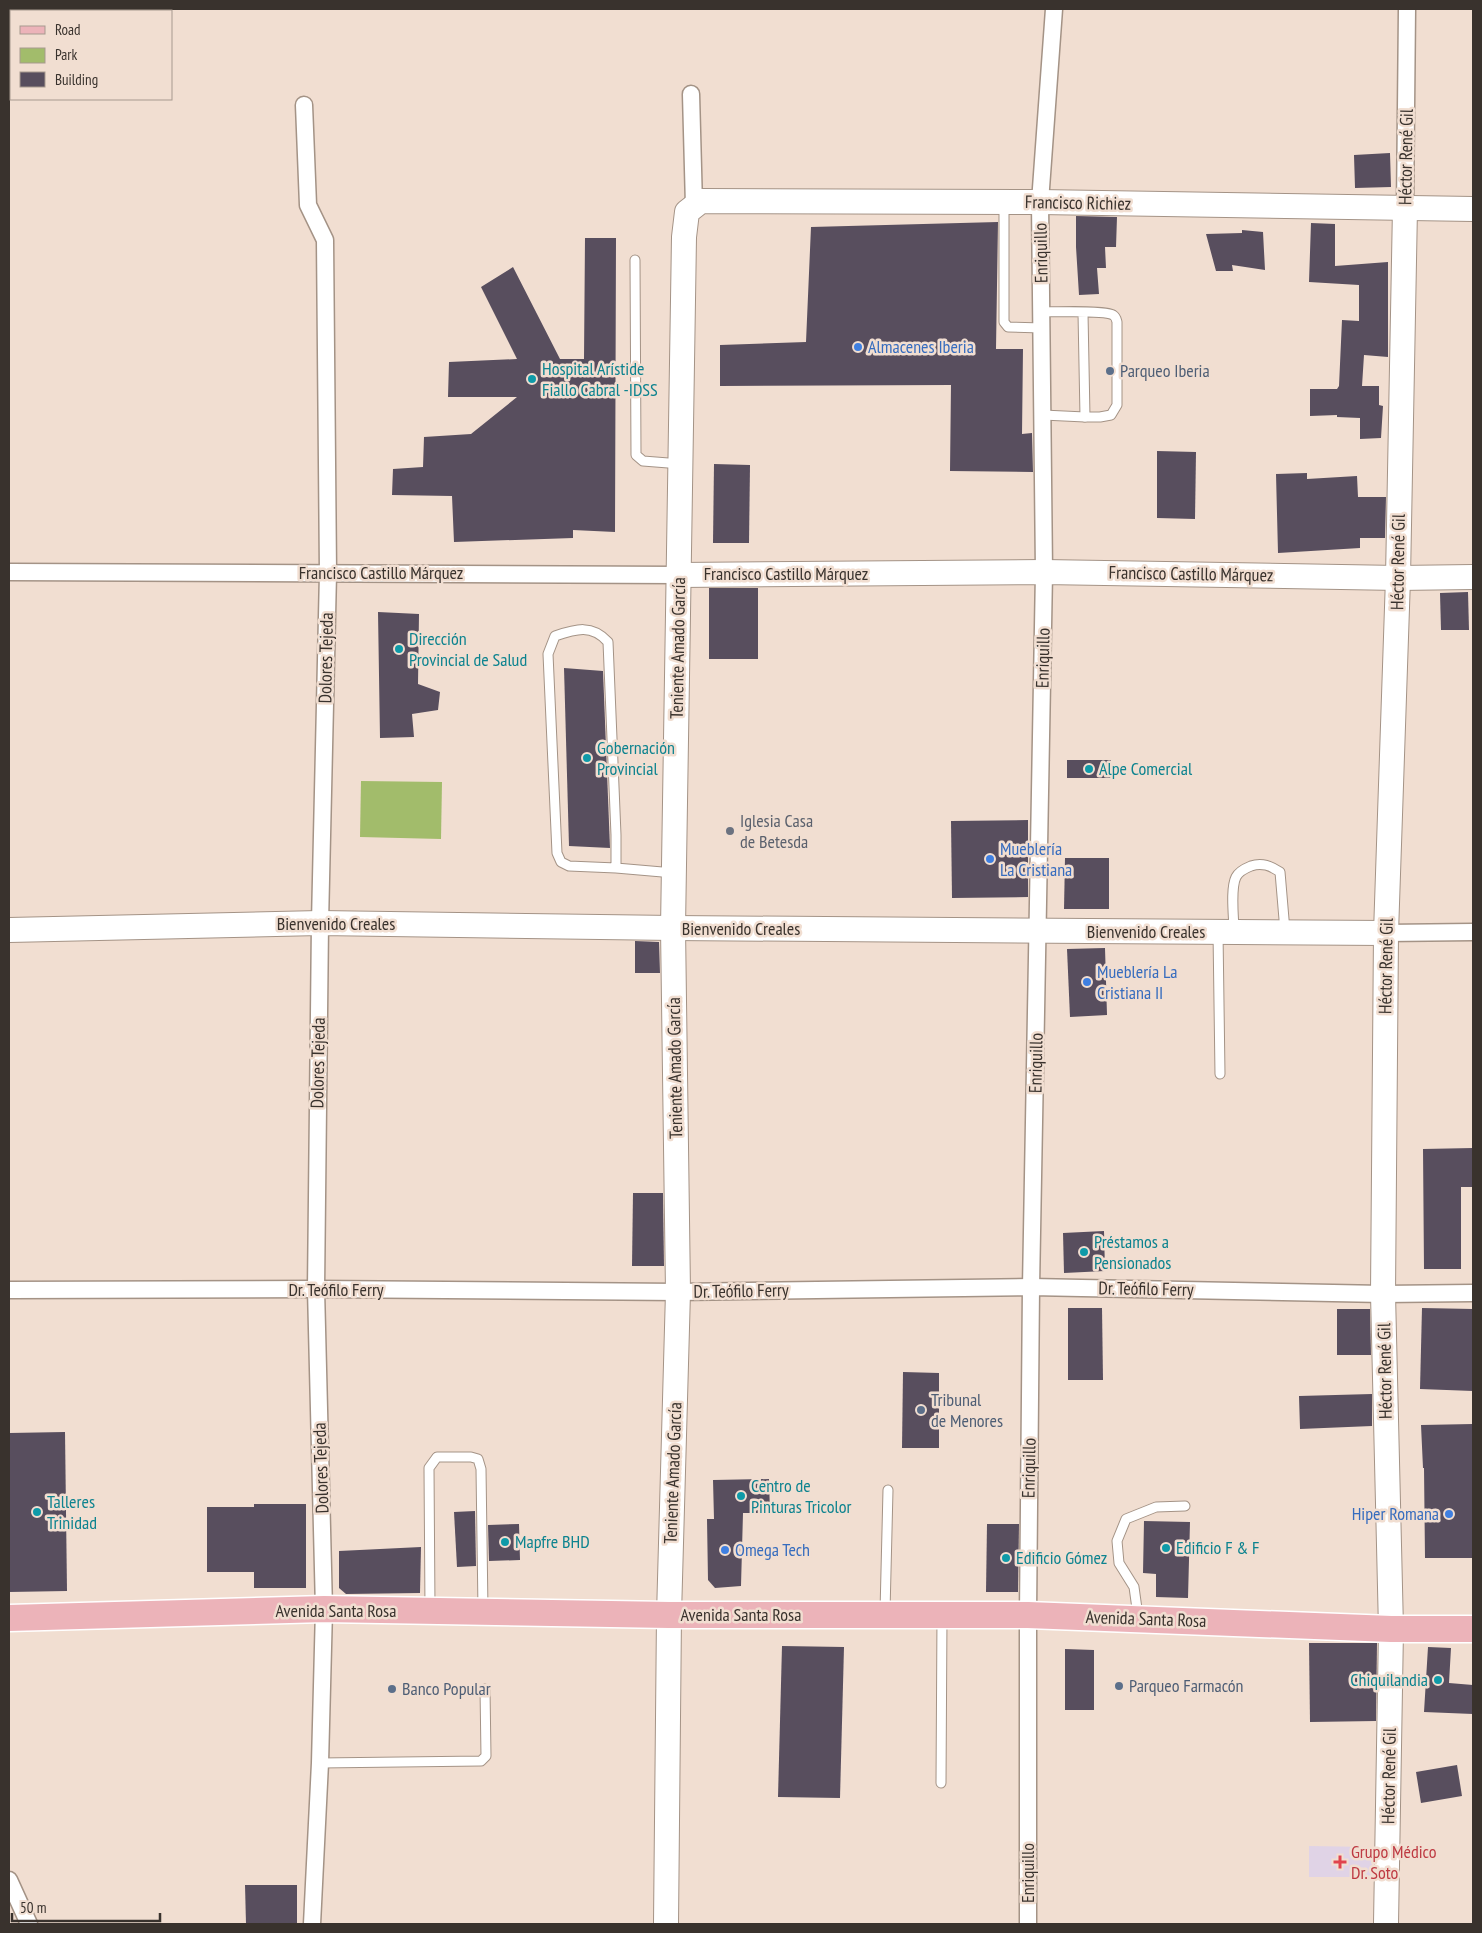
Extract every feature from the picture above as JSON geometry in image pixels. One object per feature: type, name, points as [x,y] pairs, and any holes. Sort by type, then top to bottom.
[{"type":"main road","name":"Francisco Richiez","points":[[691,209],[701,201],[1040,202],[1473,208]]},
{"type":"main road","name":"Héctor René Gil","points":[[1386,1924],[1391,1629],[1383,1294],[1386,933],[1398,578],[1405,208]]},
{"type":"main road","name":"Teniente Amado García","points":[[666,1924],[669,1615],[678,1292],[673,928],[684,237],[691,209]]},
{"type":"main road","name":"Francisco Castillo Márquez","points":[[679,575],[1044,572],[1398,578],[1473,576]]},
{"type":"main road","name":"Bienvenido Creales","points":[[9,930],[320,923],[673,928],[1386,933]]},
{"type":"main road","name":"Avenida Santa Rosa","points":[[9,1618],[324,1609],[669,1615],[1028,1615],[1391,1629],[1473,1629]]},
{"type":"street","name":"Enriquillo","points":[[1028,1924],[1031,1286],[1039,931],[1044,572],[1040,202],[1054,9]]},
{"type":"street","name":"Héctor René Gil","points":[[1405,208],[1407,9]]},
{"type":"street","points":[[691,94],[691,209]]},
{"type":"street","name":"Dolores Tejeda","points":[[304,106],[308,205],[325,240],[328,572],[320,923],[316,1289],[324,1609],[320,1763],[312,1924]]},
{"type":"street","name":"Francisco Castillo Márquez","points":[[9,572],[679,575]]},
{"type":"street","name":"Bienvenido Creales","points":[[1386,933],[1473,932]]},
{"type":"street","name":"Dr. Teófilo Ferry","points":[[9,1290],[316,1289],[678,1292],[1031,1286],[1383,1294],[1473,1293]]},
{"type":"street","points":[[9,1880],[29,1924]]},
{"type":"lane","points":[[1004,202],[1004,322],[1008,327],[1084,312],[1110,314],[1115,316],[1117,322],[1117,405],[1110,415],[1100,418],[1043,415]]},
{"type":"lane","points":[[634,260],[636,454],[643,461],[681,464]]},
{"type":"lane","points":[[1084,312],[1085,417]]},
{"type":"lane","points":[[616,868],[608,642],[601,634],[592,630],[568,632],[555,636],[548,654],[557,853],[562,862],[569,866],[674,873]]},
{"type":"lane","points":[[1220,1074],[1226,932],[1236,878],[1244,869],[1256,864],[1271,866],[1280,872],[1285,932]]},
{"type":"lane","points":[[430,1611],[429,1468],[437,1457],[471,1457],[478,1459],[481,1469],[483,1612]]},
{"type":"lane","points":[[885,1615],[888,1490]]},
{"type":"lane","points":[[1139,1619],[1134,1587],[1119,1563],[1117,1541],[1126,1520],[1156,1507],[1185,1506]]},
{"type":"lane","points":[[941,1783],[942,1615]]},
{"type":"lane","points":[[320,1763],[481,1761],[486,1756],[486,1688]]},
{"type":"shaded area","name":"Grupo Médico Dr. Soto","points":[[1309,1846],[1372,1847],[1372,1877],[1309,1877]]},
{"type":"green space","points":[[361,781],[442,782],[441,839],[360,837]]},
{"type":"building","points":[[1390,153],[1391,187],[1355,188],[1354,155]]},
{"type":"building","points":[[1076,216],[1117,217],[1116,247],[1105,247],[1106,268],[1097,268],[1099,294],[1079,295]]},
{"type":"building","name":"Almacenes Iberia","points":[[998,222],[996,349],[1023,349],[1022,434],[1032,433],[1033,472],[950,471],[951,385],[720,386],[720,345],[806,342],[811,227]]},
{"type":"building","points":[[1311,223],[1335,224],[1335,266],[1388,262],[1388,357],[1364,355],[1362,386],[1379,386],[1379,405],[1383,406],[1381,438],[1360,439],[1360,418],[1337,417],[1337,415],[1310,416],[1310,389],[1337,389],[1339,386],[1342,320],[1359,321],[1359,285],[1309,282]]},
{"type":"building","points":[[1242,230],[1263,232],[1265,270],[1232,265],[1233,271],[1216,271],[1206,234],[1242,233]]},
{"type":"building","name":"Hospital Arístide Fiallo Cabral -IDSS","points":[[585,238],[616,238],[615,532],[573,530],[573,538],[454,542],[452,496],[392,495],[393,469],[423,467],[424,437],[471,434],[517,397],[448,397],[449,362],[517,359],[481,287],[513,267],[560,359],[584,359]]},
{"type":"building","points":[[1157,451],[1196,452],[1195,519],[1157,518]]},
{"type":"building","points":[[714,464],[750,465],[749,543],[713,543]]},
{"type":"building","points":[[1307,473],[1307,479],[1357,476],[1358,497],[1386,497],[1385,538],[1360,538],[1360,548],[1278,553],[1276,474]]},
{"type":"building","points":[[709,588],[758,588],[758,659],[709,659]]},
{"type":"building","points":[[1468,592],[1469,630],[1441,630],[1440,593]]},
{"type":"building","name":"Dirección Provincial de Salud","points":[[378,612],[419,614],[418,684],[440,692],[438,710],[412,714],[414,737],[380,738]]},
{"type":"building","name":"Gobernación Provincial","points":[[564,668],[603,671],[610,848],[569,846]]},
{"type":"building","name":"Alpe Comercial","points":[[1067,760],[1111,760],[1111,778],[1067,778]]},
{"type":"building","name":"Mueblería La Cristiana","points":[[1028,820],[1028,897],[952,898],[951,821]]},
{"type":"building","points":[[1065,858],[1109,858],[1109,909],[1064,909]]},
{"type":"building","points":[[635,941],[659,942],[660,973],[635,973]]},
{"type":"building","name":"Mueblería La Cristiana II","points":[[1105,948],[1107,1015],[1070,1017],[1067,949]]},
{"type":"building","points":[[1473,1148],[1473,1187],[1461,1187],[1461,1269],[1424,1269],[1423,1149]]},
{"type":"building","points":[[633,1193],[663,1193],[664,1266],[632,1266]]},
{"type":"building","name":"Préstamos a Pensionados","points":[[1104,1231],[1105,1271],[1064,1273],[1063,1233]]},
{"type":"building","points":[[1068,1308],[1102,1308],[1103,1380],[1068,1380]]},
{"type":"building","points":[[1422,1308],[1473,1309],[1473,1391],[1420,1389]]},
{"type":"building","points":[[1337,1309],[1370,1309],[1371,1355],[1337,1355]]},
{"type":"building","name":"Tribunal de Menores","points":[[903,1372],[939,1373],[939,1448],[902,1448]]},
{"type":"building","points":[[1372,1394],[1372,1426],[1300,1429],[1299,1396]]},
{"type":"building","name":"Hiper Romana","points":[[1473,1424],[1473,1558],[1425,1558],[1424,1468],[1421,1425]]},
{"type":"building","name":"Talleres Trinidad","points":[[65,1432],[67,1591],[9,1592],[9,1433]]},
{"type":"building","points":[[769,1479],[770,1513],[743,1513],[741,1586],[715,1588],[708,1580],[707,1519],[714,1519],[713,1480]]},
{"type":"building","points":[[254,1504],[306,1504],[306,1588],[254,1588],[254,1572],[207,1572],[207,1507],[254,1507]]},
{"type":"building","points":[[475,1511],[476,1566],[457,1567],[454,1512]]},
{"type":"building","name":"Edificio F & F","points":[[1144,1521],[1190,1522],[1188,1598],[1156,1597],[1156,1574],[1143,1573]]},
{"type":"building","name":"Mapfre BHD","points":[[519,1524],[520,1560],[489,1561],[488,1525]]},
{"type":"building","name":"Edificio Gómez","points":[[987,1524],[1019,1524],[1018,1592],[986,1592]]},
{"type":"building","points":[[421,1547],[420,1593],[346,1594],[339,1588],[339,1551]]},
{"type":"building","points":[[1309,1643],[1377,1643],[1376,1721],[1310,1722]]},
{"type":"building","points":[[782,1646],[844,1647],[840,1798],[778,1797]]},
{"type":"building","name":"Chiquilandia","points":[[1428,1647],[1451,1648],[1449,1683],[1473,1685],[1473,1714],[1424,1712]]},
{"type":"building","points":[[1065,1649],[1094,1650],[1094,1710],[1065,1710]]},
{"type":"building","points":[[1457,1765],[1462,1796],[1421,1803],[1416,1772]]},
{"type":"building","points":[[245,1885],[297,1885],[297,1924],[246,1924]]},
{"type":"place","name":"Almacenes Iberia","points":[[858,347]]},
{"type":"place","name":"Parqueo Iberia","points":[[1110,371]]},
{"type":"place","name":"Hospital Arístide Fiallo Cabral -IDSS","points":[[532,379]]},
{"type":"place","name":"Dirección Provincial de Salud","points":[[399,649]]},
{"type":"place","name":"Gobernación Provincial","points":[[587,758]]},
{"type":"place","name":"Alpe Comercial","points":[[1089,769]]},
{"type":"place","name":"Iglesia Casa de Betesda","points":[[730,831]]},
{"type":"place","name":"Mueblería La Cristiana","points":[[990,859]]},
{"type":"place","name":"Mueblería La Cristiana II","points":[[1087,982]]},
{"type":"place","name":"Préstamos a Pensionados","points":[[1084,1252]]},
{"type":"place","name":"Tribunal de Menores","points":[[921,1410]]},
{"type":"place","name":"Centro de Pinturas Tricolor","points":[[741,1496]]},
{"type":"place","name":"Talleres Trinidad","points":[[37,1512]]},
{"type":"place","name":"Hiper Romana","points":[[1449,1514]]},
{"type":"place","name":"Mapfre BHD","points":[[505,1542]]},
{"type":"place","name":"Edificio F & F","points":[[1166,1548]]},
{"type":"place","name":"Omega Tech","points":[[725,1550]]},
{"type":"place","name":"Edificio Gómez","points":[[1006,1558]]},
{"type":"place","name":"Chiquilandia","points":[[1438,1680]]},
{"type":"place","name":"Parqueo Farmacón","points":[[1119,1686]]},
{"type":"place","name":"Banco Popular","points":[[392,1689]]},
{"type":"place","name":"Grupo Médico Dr. Soto","points":[[1340,1862]]}]
